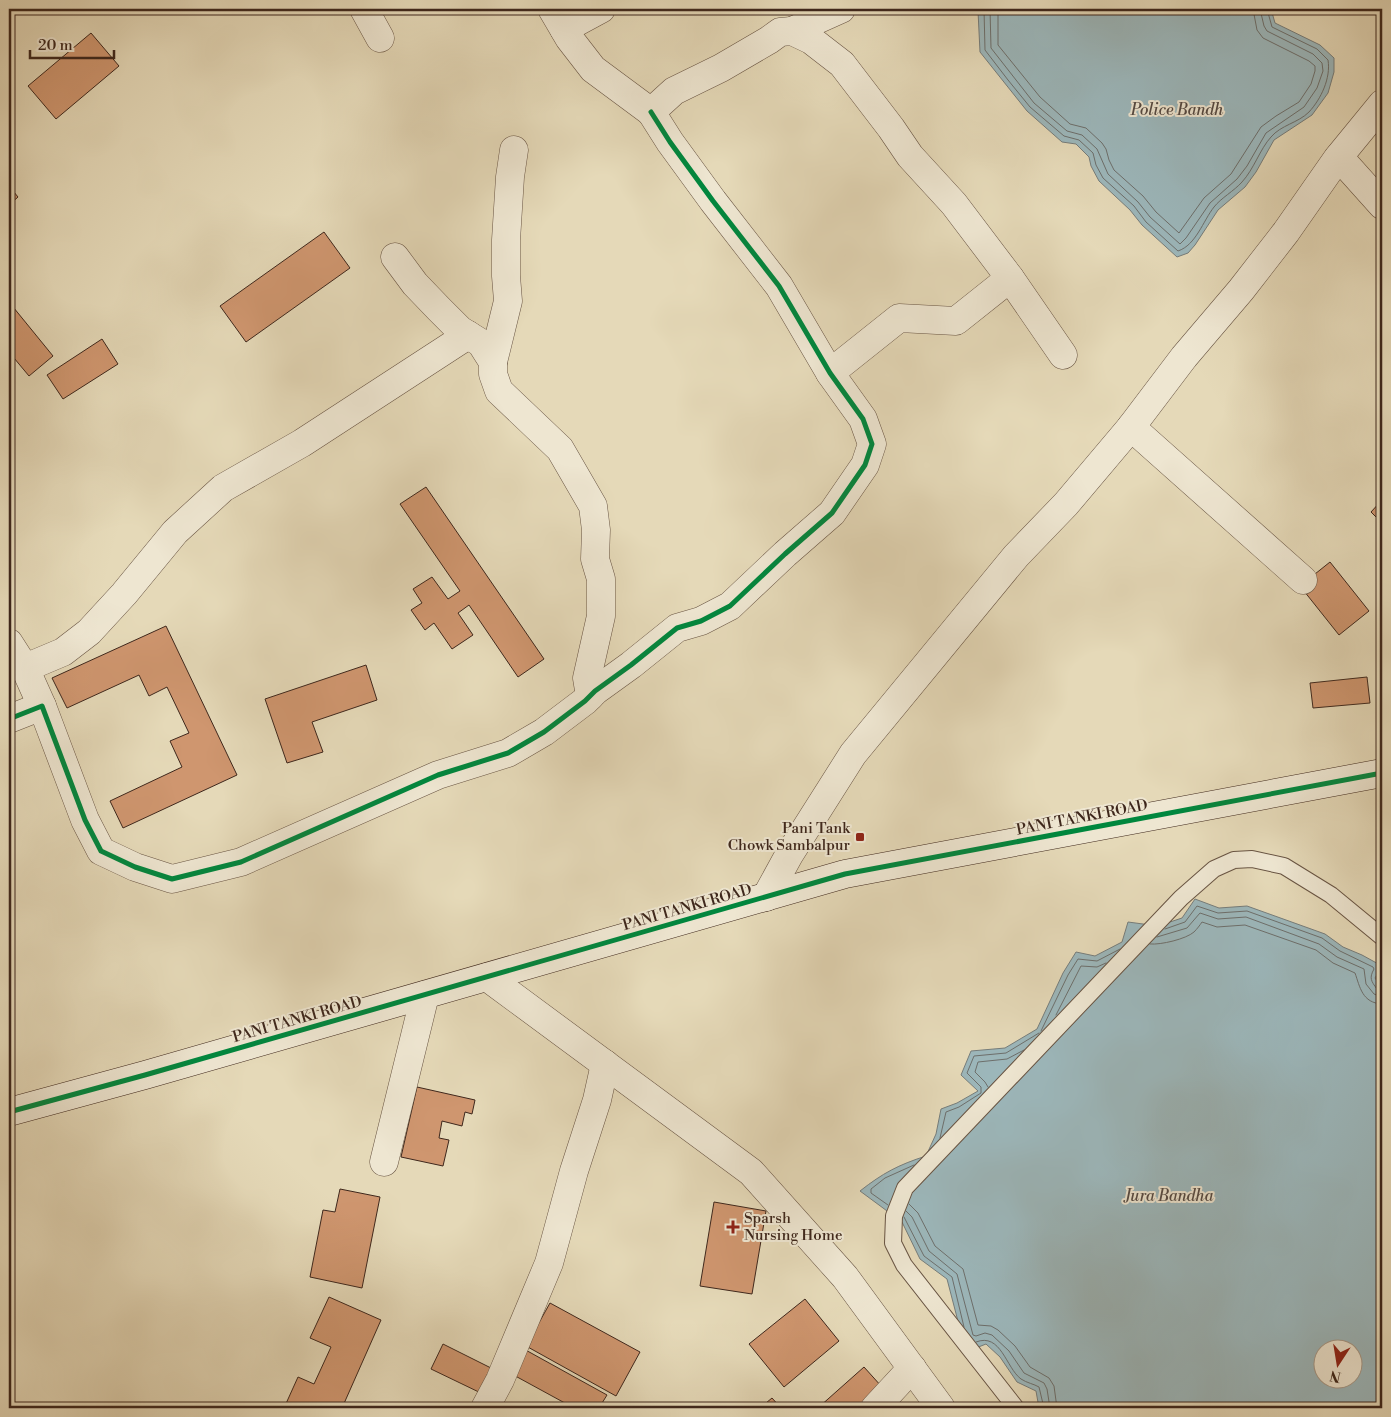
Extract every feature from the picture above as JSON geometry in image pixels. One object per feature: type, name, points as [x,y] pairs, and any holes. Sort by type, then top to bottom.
[{"type":"street","points":[[364,9],[380,38]]},
{"type":"street","points":[[9,643],[25,668],[42,706],[85,820],[101,851],[135,867],[172,878],[242,862],[438,775],[508,753],[544,732],[677,628],[701,621],[730,606],[832,513],[866,465],[872,444],[863,419],[830,374],[779,286],[713,201],[670,142],[651,112],[599,75],[558,19],[601,9]]},
{"type":"street","points":[[651,112],[674,91],[721,68],[780,32],[792,31],[842,9]]},
{"type":"street","points":[[792,31],[811,40],[842,64],[910,156],[954,204],[1010,278],[1063,355]]},
{"type":"street","points":[[766,897],[789,855],[853,754],[1016,556],[1066,504],[1131,427],[1184,357],[1247,283],[1339,157],[1382,104]]},
{"type":"street","points":[[514,150],[510,177],[506,240],[508,301],[493,362],[493,374],[499,391],[560,449],[593,506],[596,530],[595,559],[601,579],[601,616],[587,678],[590,696]]},
{"type":"street","points":[[1339,157],[1382,205]]},
{"type":"street","points":[[394,257],[415,284],[460,330],[481,343],[493,362]]},
{"type":"street","points":[[830,374],[899,318],[956,321],[1010,278]]},
{"type":"street","points":[[25,668],[63,652],[89,632],[124,594],[175,532],[223,488],[302,443],[468,335]]},
{"type":"street","points":[[1131,427],[1303,580]]},
{"type":"street","points":[[9,719],[42,706]]},
{"type":"street","name":"PANI TANKI ROAD","points":[[9,1112],[845,874],[1380,778]]},
{"type":"street","points":[[487,977],[751,1172],[845,1277],[941,1408]]},
{"type":"street","points":[[384,1162],[425,995]]},
{"type":"street","points":[[484,1408],[508,1363],[549,1263],[574,1171],[597,1100],[605,1064]]},
{"type":"street","points":[[875,1408],[912,1368]]},
{"type":"lane","points":[[1016,1408],[904,1265],[893,1243],[894,1216],[905,1188],[1181,898],[1214,869],[1234,860],[1252,859],[1284,866],[1331,895],[1382,938]]},
{"type":"water","name":"Police Bandh","points":[[980,9],[1271,9],[1275,23],[1320,45],[1334,58],[1334,72],[1328,93],[1312,115],[1274,140],[1245,187],[1218,210],[1188,253],[1177,257],[1142,225],[1130,210],[1099,181],[1091,166],[1089,157],[1076,144],[1062,142],[1027,111],[980,52],[978,11]]},
{"type":"water","name":"Jura Bandha","points":[[1195,899],[1219,908],[1247,906],[1325,934],[1343,947],[1382,966],[1375,978],[1382,988],[1382,1408],[1039,1408],[1036,1391],[1017,1382],[1000,1357],[986,1344],[966,1352],[947,1279],[920,1259],[902,1222],[860,1191],[891,1170],[926,1156],[936,1134],[941,1109],[957,1103],[978,1091],[961,1075],[971,1051],[1005,1048],[1037,1029],[1063,973],[1076,952],[1095,956],[1122,942],[1128,922],[1158,926],[1182,918]]},
{"type":"building","points":[[91,33],[119,66],[56,119],[28,86]]},
{"type":"building","points":[[9,186],[18,197],[9,205]]},
{"type":"building","points":[[324,232],[350,268],[246,342],[220,306]]},
{"type":"building","points":[[9,302],[53,356],[29,376],[9,352]]},
{"type":"building","points":[[102,339],[118,364],[63,399],[47,375]]},
{"type":"building","points":[[426,487],[544,659],[518,677],[469,605],[458,613],[473,635],[452,649],[434,623],[425,630],[411,610],[422,603],[413,589],[432,577],[448,599],[460,591],[400,504]]},
{"type":"building","points":[[1382,500],[1382,523],[1371,512]]},
{"type":"building","points":[[1330,562],[1369,611],[1339,635],[1300,586]]},
{"type":"building","points":[[166,626],[237,775],[123,828],[110,801],[182,767],[170,741],[189,733],[167,687],[149,696],[139,675],[67,708],[52,678]]},
{"type":"building","points":[[366,665],[377,700],[312,722],[323,752],[287,763],[265,699]]},
{"type":"building","points":[[1367,677],[1370,703],[1313,708],[1310,683]]},
{"type":"building","points":[[417,1087],[475,1100],[472,1114],[465,1112],[462,1126],[442,1121],[439,1138],[449,1140],[443,1166],[401,1157]]},
{"type":"building","points":[[340,1189],[380,1197],[362,1288],[310,1277],[323,1210],[335,1212]]},
{"type":"building","points":[[714,1202],[766,1211],[752,1294],[700,1286]]},
{"type":"building","points":[[329,1297],[381,1320],[342,1408],[284,1408],[298,1377],[314,1384],[331,1347],[310,1338]]},
{"type":"building","points":[[805,1299],[839,1341],[784,1387],[749,1344]]},
{"type":"building","points":[[550,1303],[640,1352],[616,1396],[526,1346]]},
{"type":"building","points":[[443,1344],[497,1371],[485,1395],[431,1369]]},
{"type":"building","points":[[522,1348],[607,1395],[599,1408],[574,1408],[508,1372]]},
{"type":"building","points":[[864,1367],[882,1387],[859,1408],[819,1407]]},
{"type":"building","points":[[772,1398],[781,1408],[760,1408]]},
{"type":"cycle path","points":[[9,719],[42,706],[85,820],[101,851],[135,867],[172,879],[241,862],[438,775],[508,753],[544,732],[677,628],[701,621],[730,606],[832,513],[865,465],[872,444],[863,419],[830,373],[779,286],[713,201],[670,142],[651,112]]},
{"type":"cycle path","points":[[9,1112],[145,1075],[845,874],[1382,773]]},
{"type":"place","name":"Pani Tank Chowk Sambalpur","points":[[860,837]]},
{"type":"place","name":"Sparsh Nursing Home","points":[[733,1227]]}]
